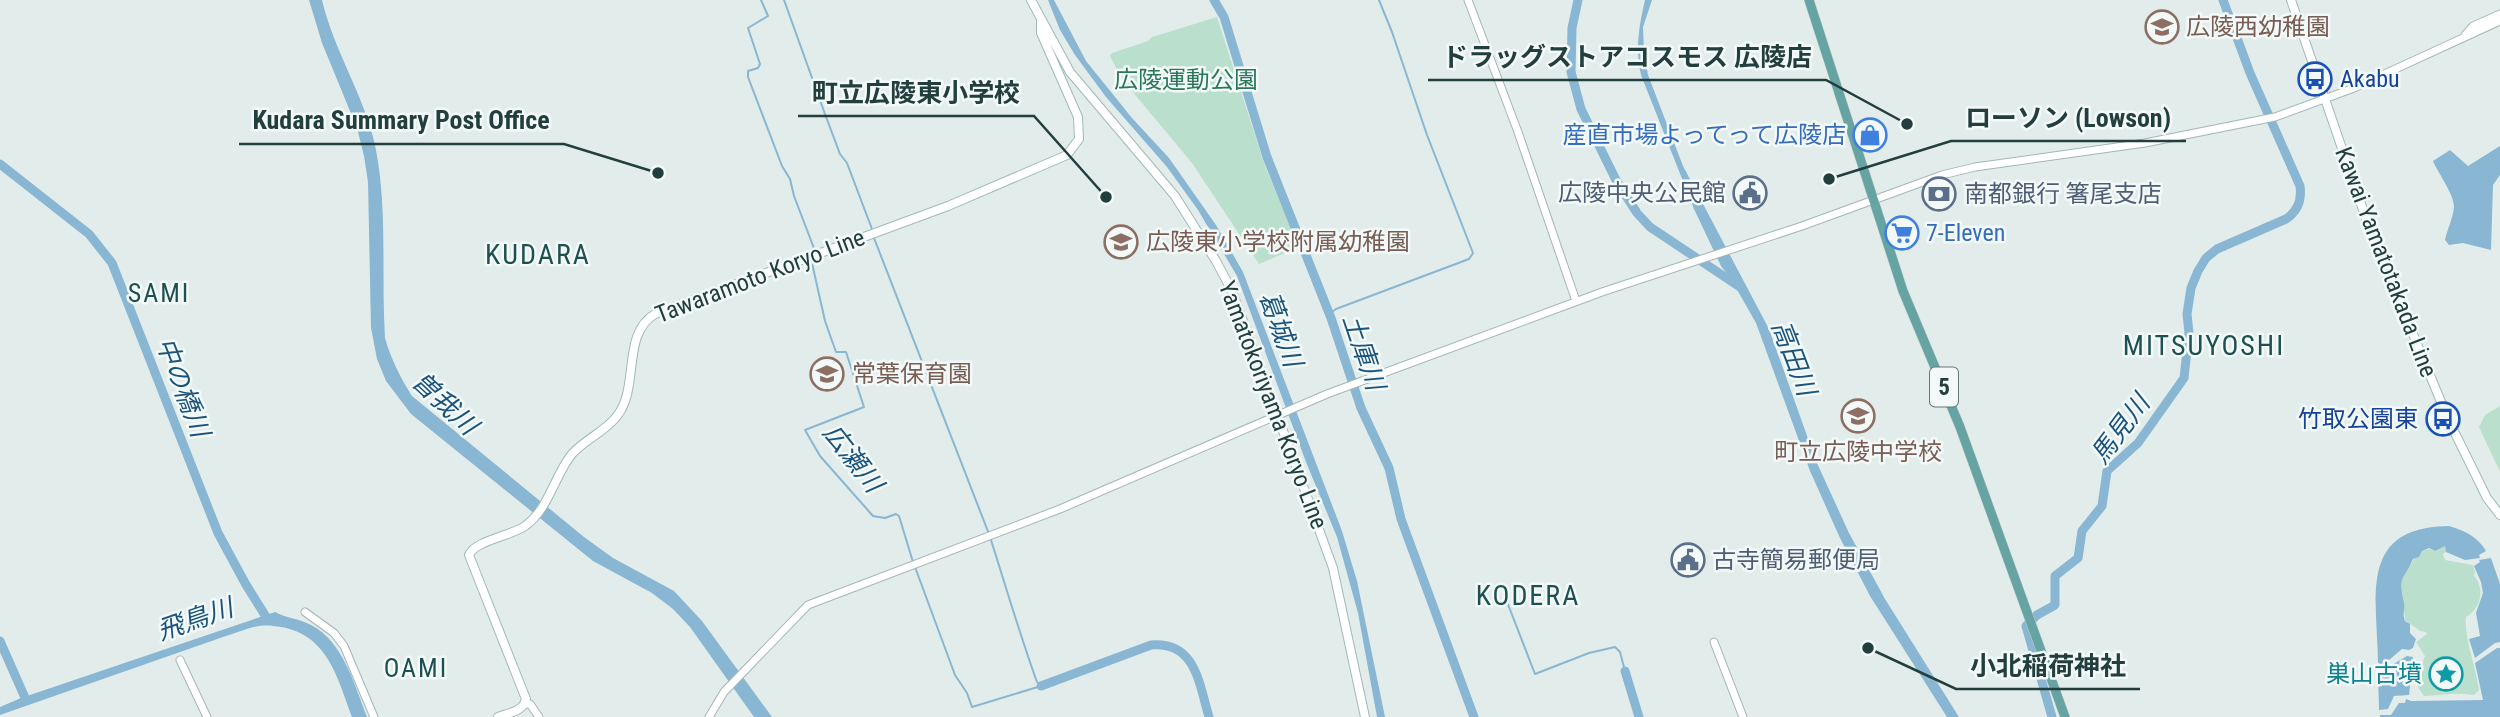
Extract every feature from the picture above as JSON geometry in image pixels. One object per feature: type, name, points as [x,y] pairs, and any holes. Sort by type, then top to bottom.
[{"type":"main road","name":"Tawaramoto Koryo Line","points":[[525,704],[523,691],[469,555],[471,550],[477,545],[517,531],[530,522],[545,502],[573,453],[617,416],[623,406],[637,334],[644,320],[973,196],[1060,159],[1073,150],[1079,139],[1078,117],[1041,33],[1041,21],[1031,0]]},
{"type":"main road","name":"5","points":[[1809,0],[1906,300],[1960,427],[2065,717]]},
{"type":"main road","name":"Kawai Yamatotakada Line","points":[[2291,0],[2371,233],[2424,362],[2482,489],[2500,515]]},
{"type":"main road","name":"Yamatokoriyama Koryo Line","points":[[1041,21],[1070,72],[1159,175],[1216,261],[1232,291],[1333,568],[1365,717]]},
{"type":"main road","points":[[498,717],[520,709],[525,704]]},
{"type":"street","points":[[1468,0],[1522,144],[1576,301]]},
{"type":"street","points":[[2464,37],[2473,26],[2500,14]]},
{"type":"street","points":[[709,717],[724,692],[808,605],[1060,509],[1307,403],[1576,301],[1935,178],[1975,167],[2128,146],[2275,117],[2372,80],[2500,21]]},
{"type":"street","points":[[305,612],[334,633],[344,646],[374,717]]},
{"type":"street","points":[[1714,642],[1743,717]]},
{"type":"street","points":[[180,660],[207,717]]},
{"type":"street","points":[[525,704],[535,708],[538,717]]},
{"type":"green space","name":"広陵運動公園","points":[[1217,17],[1265,166],[1299,247],[1259,264],[1192,163],[1122,79],[1110,56],[1152,37]]},
{"type":"green space","points":[[2500,406],[2500,472],[2479,427],[2485,415]]},
{"type":"green space","points":[[2445,546],[2445,560],[2473,565],[2474,576],[2480,587],[2478,604],[2466,617],[2479,690],[2474,695],[2424,696],[2418,687],[2425,656],[2416,642],[2427,634],[2405,620],[2401,581],[2422,551],[2435,551]]},
{"type":"water","points":[[309,0],[322,0],[334,37],[364,108],[375,145],[383,217],[385,338],[396,368],[412,396],[584,537],[613,558],[674,591],[702,621],[772,717],[754,717],[690,627],[673,609],[652,593],[593,561],[411,414],[386,381],[377,359],[371,328],[368,182],[364,156],[357,128],[322,43]]},
{"type":"water","points":[[1048,0],[1054,0],[1086,61],[1132,118],[1169,158],[1216,225],[1243,272],[1342,531],[1357,581],[1385,717],[1377,717],[1358,613],[1337,537],[1306,462],[1237,276],[1198,210],[1167,167],[1106,97],[1075,55],[1060,30]]},
{"type":"water","points":[[1645,0],[1652,0],[1643,27],[1648,75],[1683,166],[1769,329],[1816,461],[1849,533],[1885,599],[1959,717],[1947,717],[1870,596],[1810,471],[1756,323],[1721,266],[1694,209],[1641,75],[1638,38]]},
{"type":"water","points":[[2500,146],[2500,175],[2493,185],[2491,250],[2463,243],[2449,245],[2445,240],[2454,207],[2449,190],[2433,161],[2450,150],[2468,166]]},
{"type":"water","points":[[2449,526],[2470,535],[2486,551],[2479,555],[2480,558],[2465,560],[2446,552],[2445,546],[2435,551],[2429,548],[2413,559],[2401,588],[2404,619],[2410,624],[2410,633],[2416,639],[2413,648],[2402,649],[2381,667],[2378,662],[2376,590],[2379,570],[2386,552],[2399,538],[2420,529]]},
{"type":"water","points":[[2491,558],[2500,584],[2500,642],[2475,658],[2469,639],[2480,636],[2476,613],[2483,593],[2474,566],[2479,560]]},
{"type":"water","points":[[275,612],[311,625],[332,642],[346,665],[367,717],[352,717],[329,661],[310,639],[281,627],[265,626],[223,637],[0,715],[0,707],[21,698]]},
{"type":"water","points":[[2500,648],[2500,717],[2380,717],[2391,715],[2399,703],[2405,703],[2406,699],[2483,700],[2475,663]]},
{"type":"water","points":[[2407,656],[2413,657],[2409,695],[2394,696],[2388,709],[2379,710],[2378,673]]},
{"type":"waterway","name":"広瀬川","points":[[761,0],[768,16],[748,28],[760,64],[758,68],[748,71],[748,77],[782,166],[790,179],[815,251]]},
{"type":"waterway","name":"広瀬川","points":[[784,0],[840,154],[847,163],[872,229]]},
{"type":"waterway","name":"土庫川","points":[[1214,0],[1224,17],[1267,157],[1331,318],[1361,408],[1389,468],[1401,519],[1474,717]]},
{"type":"waterway","points":[[1331,318],[1336,309],[1469,259],[1473,253],[1379,0]]},
{"type":"waterway","points":[[1578,0],[1572,28],[1571,72],[1581,109],[1616,180],[1637,213],[1650,227],[1740,287]]},
{"type":"waterway","name":"馬見川","points":[[2052,717],[2026,626],[2037,615],[2055,605],[2055,576],[2078,558],[2082,531],[2102,506],[2107,471],[2138,443],[2184,378],[2191,288],[2206,258],[2217,249],[2286,219],[2294,212],[2300,200],[2300,186],[2250,73],[2223,0]]},
{"type":"waterway","name":"中の橋川","points":[[0,164],[89,234],[112,263],[218,533],[268,620]]},
{"type":"waterway","name":"広瀬川","points":[[874,238],[989,534]]},
{"type":"waterway","name":"広瀬川","points":[[812,263],[825,321],[836,352],[846,352],[864,407],[805,430],[820,456],[873,516],[899,516],[913,562]]},
{"type":"waterway","name":"広瀬川","points":[[915,567],[955,675],[967,693],[972,707],[1041,686],[1037,682],[991,540]]},
{"type":"waterway","points":[[1504,594],[1535,674],[1589,653],[1615,647],[1620,652],[1625,671]]},
{"type":"waterway","points":[[0,641],[26,700]]},
{"type":"waterway","name":"広瀬川","points":[[1041,686],[1151,645],[1166,646],[1178,650],[1193,667],[1209,717]]},
{"type":"waterway","points":[[1625,671],[1639,717]]},
{"type":"place","name":"広陵西幼稚園","points":[[2162,27]]},
{"type":"place","name":"Akabu","points":[[2315,79]]},
{"type":"place","name":"ドラッグストアコスモス 広陵店","points":[[1907,124]]},
{"type":"place","name":"産直市場よってって広陵店","points":[[1870,135]]},
{"type":"place","name":"Kudara Summary Post Office","points":[[658,173]]},
{"type":"place","name":"ローソン (Lowson)","points":[[1829,179]]},
{"type":"place","name":"広陵中央公民館","points":[[1750,193]]},
{"type":"place","name":"南都銀行 箸尾支店","points":[[1939,194]]},
{"type":"place","name":"町立広陵東小学校","points":[[1106,197]]},
{"type":"place","name":"7-Eleven","points":[[1902,233]]},
{"type":"place","name":"広陵東小学校附属幼稚園","points":[[1121,242]]},
{"type":"place","name":"常葉保育園","points":[[827,374]]},
{"type":"place","name":"町立広陵中学校","points":[[1858,416]]},
{"type":"place","name":"竹取公園東","points":[[2443,419]]},
{"type":"place","name":"古寺簡易郵便局","points":[[1688,560]]},
{"type":"place","name":"小北稲荷神社","points":[[1868,648]]},
{"type":"place","name":"巣山古墳","points":[[2446,674]]},
{"type":"district","name":"KUDARA","points":[[538,254]]},
{"type":"district","name":"SAMI","points":[[159,293]]},
{"type":"district","name":"MITSUYOSHI","points":[[2204,345]]},
{"type":"district","name":"KODERA","points":[[1528,595]]},
{"type":"district","name":"OAMI","points":[[416,668]]},
{"type":"water label","name":"葛城川","points":[[1281,329]]},
{"type":"water label","name":"高田川","points":[[1794,358]]},
{"type":"water label","name":"曽我川","points":[[445,403]]},
{"type":"water label","name":"飛鳥川","points":[[195,619]]}]
